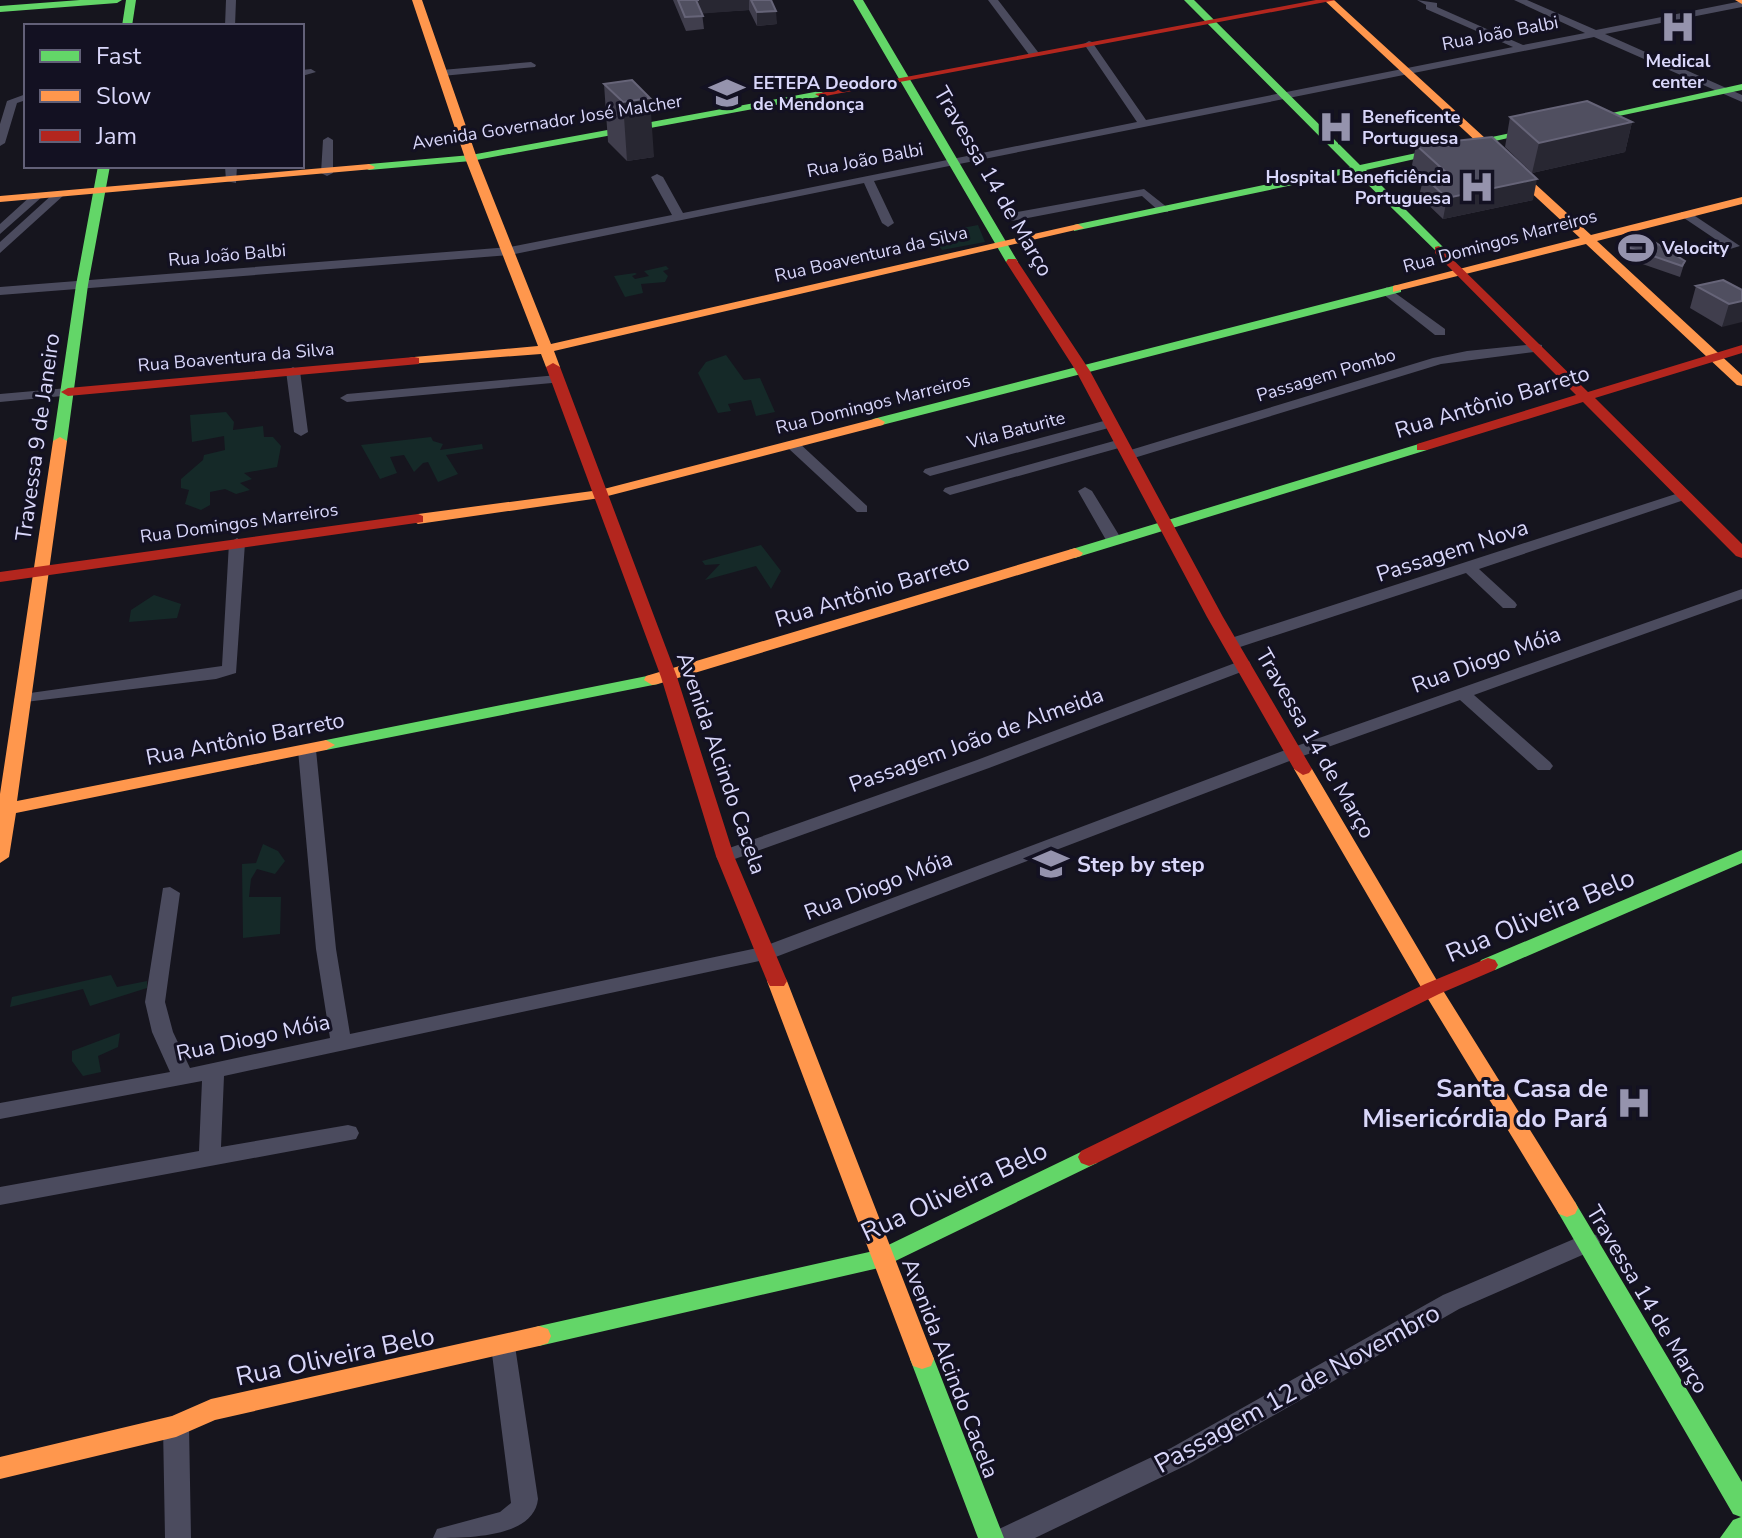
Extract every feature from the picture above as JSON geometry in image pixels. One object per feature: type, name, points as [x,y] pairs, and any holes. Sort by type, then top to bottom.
[{"type":"street","points":[[0,9],[117,0]]},
{"type":"street","points":[[127,24],[131,0]]},
{"type":"street","points":[[230,24],[231,0]]},
{"type":"street","name":"Avenida Alcindo Cacela","points":[[417,0],[471,158],[510,251],[669,677],[725,856],[766,953],[991,1538]]},
{"type":"street","name":"Travessa 14 de Março","points":[[858,0],[1000,245],[1083,371],[1231,644],[1294,753],[1432,989],[1588,1242],[1742,1506]]},
{"type":"street","points":[[993,0],[1034,54]]},
{"type":"street","points":[[1189,0],[1742,553]]},
{"type":"street","points":[[1330,0],[1742,382]]},
{"type":"street","name":"Avenida Governador José Malcher","points":[[0,199],[99,192],[232,174],[327,173],[471,158],[1330,0]]},
{"type":"street","points":[[1422,0],[1434,5],[1429,7],[1520,47]]},
{"type":"street","points":[[1519,0],[1742,99]]},
{"type":"street","name":"Rua João Balbi","points":[[0,291],[510,251],[1741,2]]},
{"type":"street","points":[[1534,7],[1552,3]]},
{"type":"street","points":[[1089,44],[1143,123]]},
{"type":"street","points":[[442,73],[531,65]]},
{"type":"street","name":"Rua Boaventura da Silva","points":[[0,398],[547,349],[1000,245],[1742,87]]},
{"type":"street","points":[[0,143],[12,100],[24,97]]},
{"type":"street","points":[[327,173],[328,140]]},
{"type":"street","name":"Travessa 9 de Janeiro","points":[[0,857],[4,810],[23,699],[82,285],[104,168]]},
{"type":"street","points":[[657,177],[679,216]]},
{"type":"street","points":[[867,178],[888,223]]},
{"type":"street","points":[[1012,217],[1144,192],[1164,210]]},
{"type":"street","points":[[0,249],[58,195]]},
{"type":"street","points":[[0,230],[37,196]]},
{"type":"street","name":"Rua Domingos Marreiros","points":[[0,577],[600,494],[1742,200]]},
{"type":"street","points":[[1685,214],[1734,246]]},
{"type":"street","points":[[1387,291],[1440,332]]},
{"type":"street","name":"Passagem Pombo","points":[[950,491],[1125,449],[1438,361],[1537,348]]},
{"type":"street","name":"Rua Antônio Barreto","points":[[4,810],[669,677],[1742,349]]},
{"type":"street","points":[[293,371],[301,432]]},
{"type":"street","points":[[347,398],[558,379]]},
{"type":"street","name":"Vila Baturite","points":[[930,472],[1111,423]]},
{"type":"street","points":[[793,445],[862,509]]},
{"type":"street","points":[[1085,491],[1114,540]]},
{"type":"street","name":"Passagem Nova","points":[[1231,644],[1685,495]]},
{"type":"street","points":[[23,699],[216,674],[230,669],[237,543]]},
{"type":"street","points":[[1469,568],[1509,605]]},
{"type":"street","name":"Rua Diogo Móia","points":[[0,1111],[184,1077],[766,953],[1294,753],[1742,594]]},
{"type":"street","name":"Passagem João de Almeida","points":[[725,856],[983,764],[1243,665]]},
{"type":"street","points":[[1462,693],[1544,766]]},
{"type":"street","points":[[307,750],[326,949],[341,1042]]},
{"type":"street","name":"Rua Oliveira Belo","points":[[0,1468],[176,1426],[211,1410],[883,1258],[1432,989],[1742,856]]},
{"type":"street","points":[[170,893],[155,1002],[159,1030],[184,1077]]},
{"type":"street","points":[[210,1157],[213,1070]]},
{"type":"street","points":[[0,1196],[348,1133]]},
{"type":"street","name":"Passagem 12 de Novembro","points":[[1008,1538],[1180,1456],[1451,1302],[1588,1242]]},
{"type":"street","points":[[446,1538],[507,1522],[524,1509],[503,1346]]},
{"type":"street","points":[[176,1426],[178,1538]]},
{"type":"street","points":[[1733,1538],[1742,1529]]},
{"type":"green space","points":[[978,225],[985,242],[942,250],[936,242],[946,239],[941,232]]},
{"type":"green space","points":[[666,266],[669,269],[663,271],[668,276],[665,282],[641,284],[643,293],[625,297],[614,276],[635,273],[632,276],[635,279],[649,276],[644,271]]},
{"type":"green space","points":[[726,355],[744,380],[760,378],[775,412],[756,416],[751,400],[728,404],[731,411],[718,413],[698,373],[706,362]]},
{"type":"green space","points":[[226,412],[234,422],[233,430],[263,426],[264,437],[273,437],[281,446],[277,467],[244,473],[252,479],[240,483],[250,490],[236,494],[225,489],[210,492],[210,505],[201,510],[185,504],[189,490],[181,488],[181,479],[203,460],[204,455],[225,450],[224,436],[192,442],[190,415]]},
{"type":"green space","points":[[431,437],[433,441],[443,444],[440,450],[482,444],[483,449],[446,455],[458,474],[438,482],[428,462],[414,472],[404,455],[390,457],[397,473],[380,479],[361,445]]},
{"type":"green space","points":[[761,545],[781,571],[771,589],[756,566],[705,580],[720,564],[705,565],[702,561]]},
{"type":"green space","points":[[154,595],[181,604],[177,618],[129,622],[131,610]]},
{"type":"green space","points":[[263,844],[278,851],[285,861],[275,874],[257,869],[251,879],[249,897],[281,897],[280,934],[243,938],[242,864],[256,863]]},
{"type":"green space","points":[[111,975],[117,987],[147,981],[147,988],[90,1006],[83,989],[10,1007],[12,997]]},
{"type":"green space","points":[[120,1033],[118,1047],[98,1056],[101,1072],[83,1076],[72,1061],[72,1051]]},
{"type":"building","points":[[678,0],[696,0],[703,16],[685,17]]},
{"type":"building","points":[[751,0],[771,0],[776,11],[757,12]]},
{"type":"building","points":[[632,80],[650,98],[623,102],[604,84]]},
{"type":"building","points":[[1587,101],[1632,122],[1539,143],[1510,117]]},
{"type":"building","points":[[1492,137],[1537,179],[1447,198],[1423,176],[1448,174],[1416,145]]},
{"type":"building","points":[[1653,241],[1685,261],[1682,266],[1627,247]]},
{"type":"building","points":[[1723,280],[1742,290],[1742,301],[1729,304],[1696,286]]},
{"type":"traffic: fast","points":[[0,9],[117,0]]},
{"type":"traffic: fast","points":[[127,24],[131,0]]},
{"type":"traffic: fast","points":[[858,0],[1012,262]]},
{"type":"traffic: fast","points":[[1189,0],[1439,250]]},
{"type":"traffic: fast","points":[[1581,121],[1742,87]]},
{"type":"traffic: fast","points":[[369,167],[471,158],[820,94]]},
{"type":"traffic: fast","points":[[1078,228],[1539,130]]},
{"type":"traffic: fast","points":[[60,441],[82,285],[104,168]]},
{"type":"traffic: fast","points":[[878,422],[1397,289]]},
{"type":"traffic: fast","points":[[1075,553],[1422,447]]},
{"type":"traffic: fast","points":[[326,745],[652,680]]},
{"type":"traffic: fast","points":[[1488,965],[1742,856]]},
{"type":"traffic: fast","points":[[539,1336],[883,1258],[1089,1157]]},
{"type":"traffic: fast","points":[[1567,1208],[1742,1506]]},
{"type":"traffic: fast","points":[[922,1359],[991,1538]]},
{"type":"traffic: fast","points":[[1733,1538],[1742,1529]]},
{"type":"traffic: slow","points":[[417,0],[471,158],[553,367]]},
{"type":"traffic: slow","points":[[1329,0],[1742,382]]},
{"type":"traffic: slow","points":[[0,199],[369,167]]},
{"type":"traffic: slow","points":[[1397,289],[1742,200]]},
{"type":"traffic: slow","points":[[414,361],[547,349],[1078,228]]},
{"type":"traffic: slow","points":[[418,519],[600,494],[878,422]]},
{"type":"traffic: slow","points":[[0,857],[60,441]]},
{"type":"traffic: slow","points":[[652,680],[1075,553]]},
{"type":"traffic: slow","points":[[0,810],[326,745]]},
{"type":"traffic: slow","points":[[1303,769],[1432,989],[1567,1208]]},
{"type":"traffic: slow","points":[[777,981],[922,1359]]},
{"type":"traffic: slow","points":[[0,1468],[176,1426],[211,1410],[539,1336]]},
{"type":"traffic: jam","points":[[820,94],[1331,0]]},
{"type":"traffic: jam","points":[[1439,250],[1742,553]]},
{"type":"traffic: jam","points":[[1012,262],[1083,371],[1215,617],[1303,769]]},
{"type":"traffic: jam","points":[[1422,447],[1742,349]]},
{"type":"traffic: jam","points":[[68,392],[414,361]]},
{"type":"traffic: jam","points":[[553,367],[669,677],[725,856],[777,981]]},
{"type":"traffic: jam","points":[[0,577],[418,519]]},
{"type":"traffic: jam","points":[[1089,1157],[1432,989],[1488,965]]},
{"type":"place","name":"Medical center","points":[[1678,27]]},
{"type":"place","name":"EETEPA Deodoro de Mendonça","points":[[727,93]]},
{"type":"place","name":"Beneficente Portuguesa","points":[[1336,127]]},
{"type":"place","name":"Hospital Beneficiência Portuguesa","points":[[1477,187]]},
{"type":"place","name":"Velocity","points":[[1636,248]]},
{"type":"place","name":"Step by step","points":[[1051,864]]},
{"type":"place","name":"Santa Casa de Misericórdia do Pará","points":[[1634,1103]]}]
